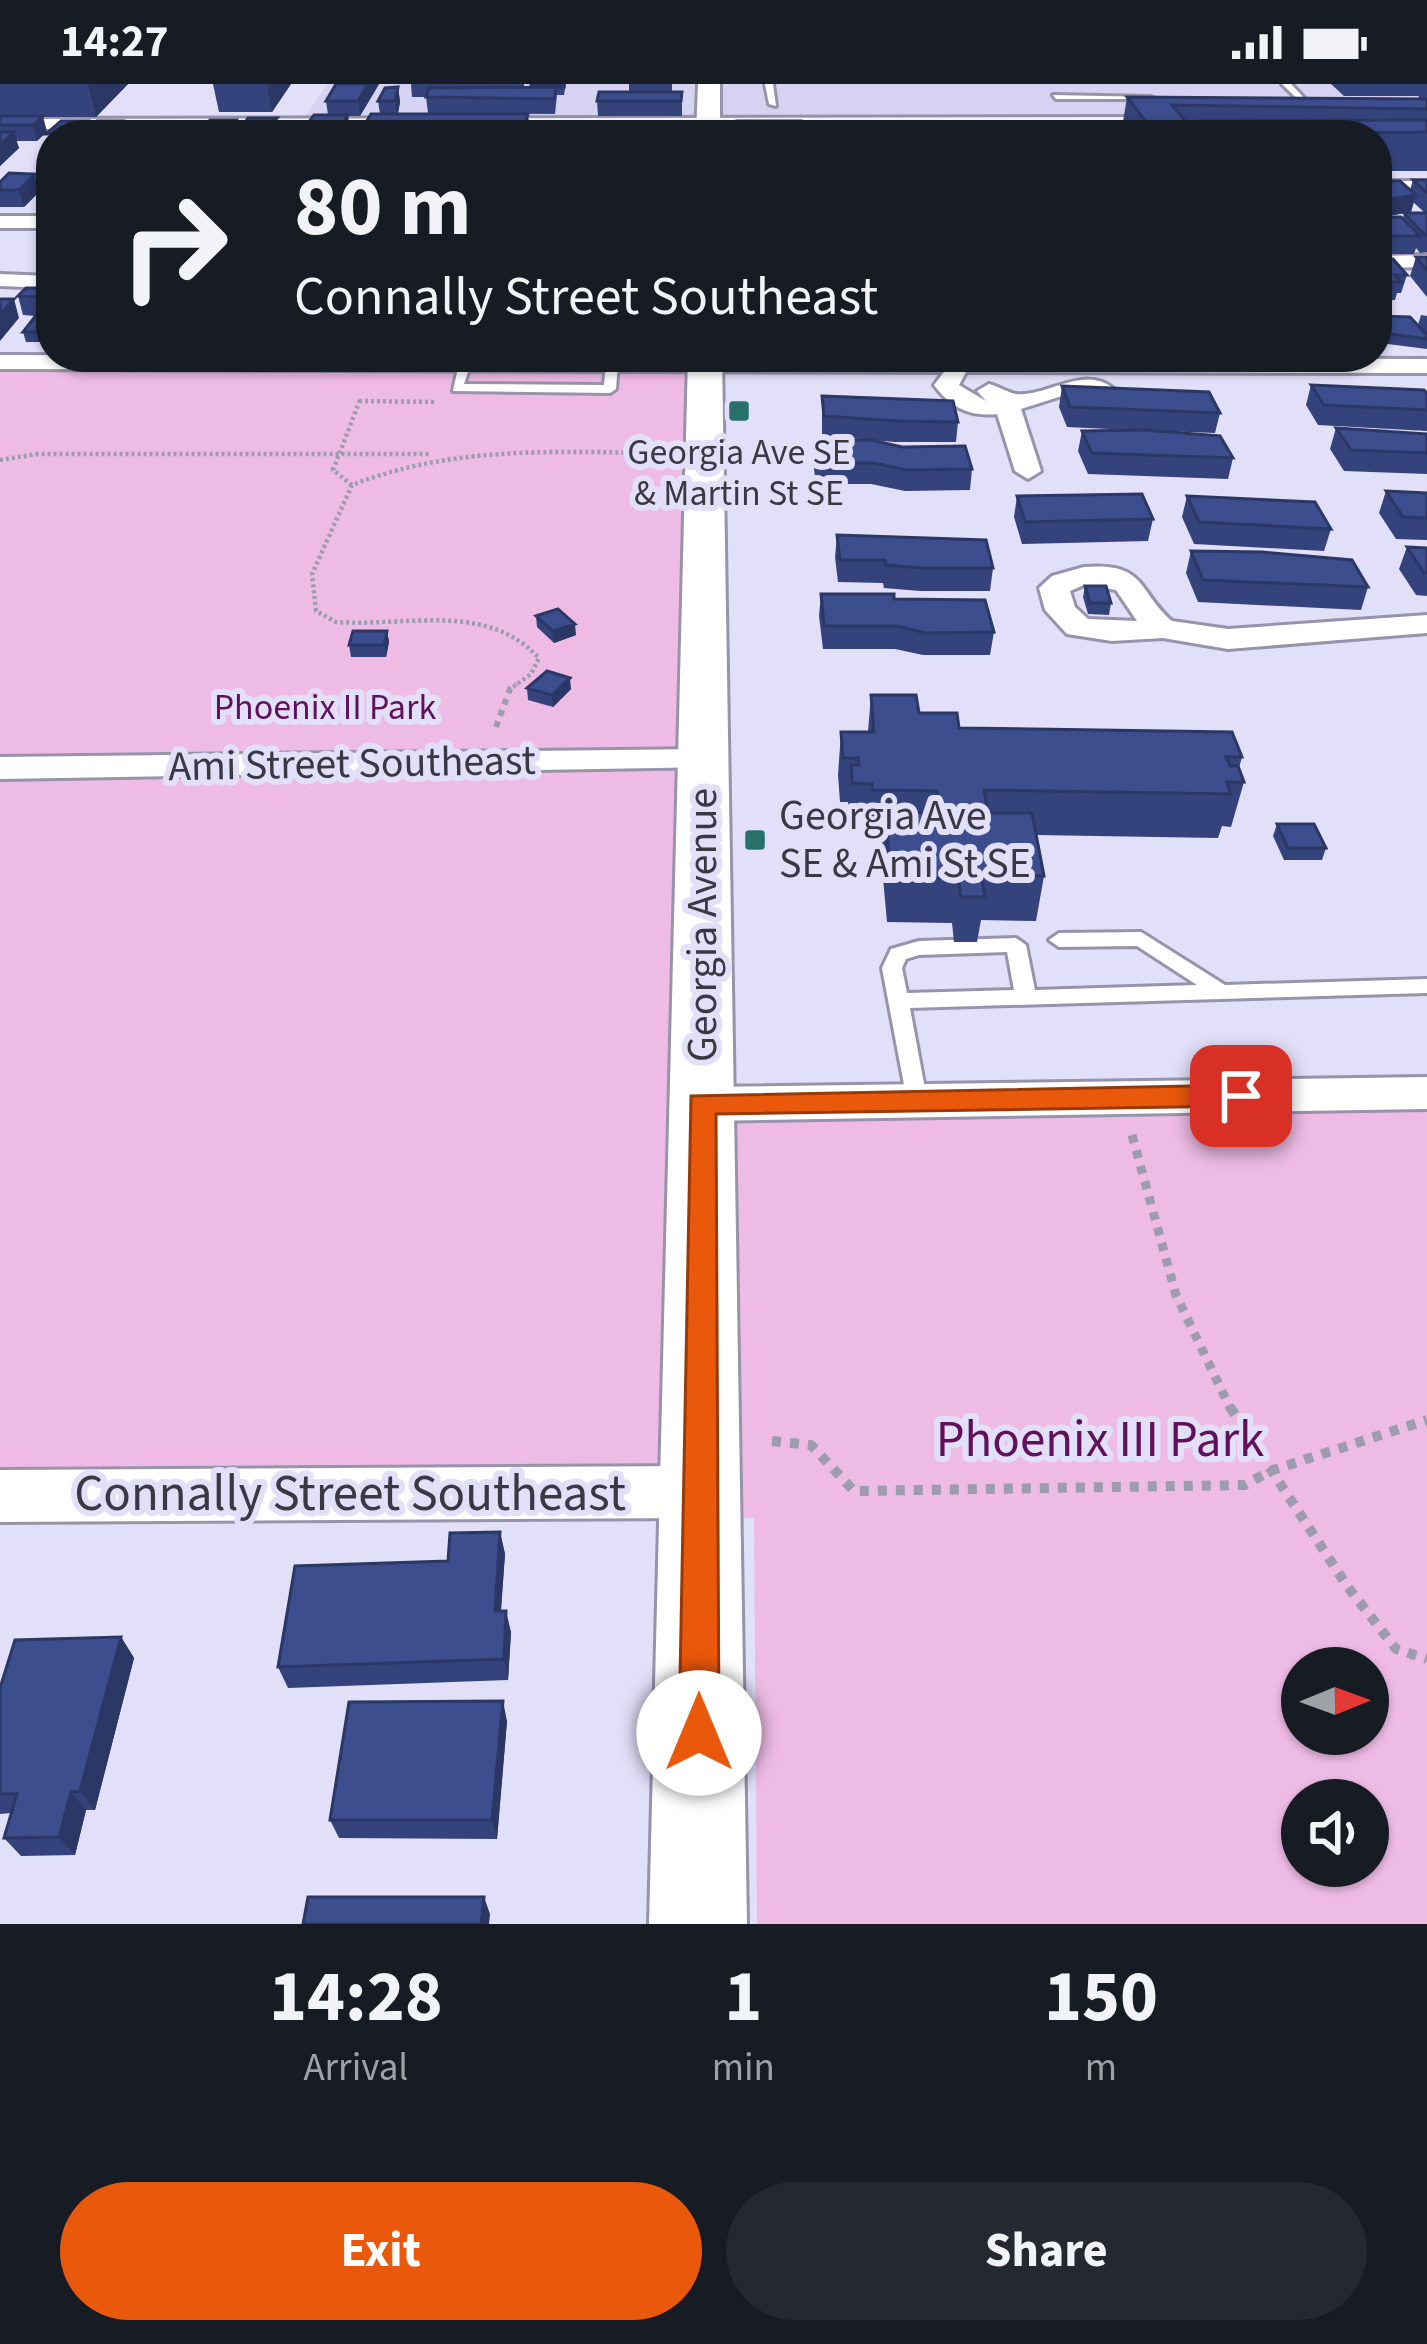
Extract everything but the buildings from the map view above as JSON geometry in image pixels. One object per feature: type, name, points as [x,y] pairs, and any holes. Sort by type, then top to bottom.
[{"type":"main road","points":[[704,120],[709,84]]},
{"type":"main road","name":"Georgia Avenue","points":[[698,1924],[705,372]]},
{"type":"street","points":[[1052,91],[1070,120]]},
{"type":"street","points":[[369,120],[379,100]]},
{"type":"street","points":[[303,120],[312,106]]},
{"type":"street","points":[[1304,108],[1346,120]]},
{"type":"street","points":[[0,124],[36,125]]},
{"type":"street","points":[[0,145],[36,145]]},
{"type":"street","points":[[1392,187],[1427,187]]},
{"type":"street","points":[[0,222],[36,222]]},
{"type":"street","points":[[1392,262],[1427,261]]},
{"type":"street","points":[[0,280],[36,281]]},
{"type":"street","points":[[0,362],[36,361]]},
{"type":"street","points":[[1392,365],[1427,366]]},
{"type":"street","points":[[952,372],[946,386],[950,393],[983,408],[1009,408],[1060,389],[1427,391]]},
{"type":"street","points":[[1009,408],[1028,471]]},
{"type":"street","points":[[1163,629],[1228,639],[1427,624]]},
{"type":"street","name":"Ami Street Southeast","points":[[0,768],[704,760]]},
{"type":"street","points":[[701,1104],[1427,1093]]},
{"type":"street","name":"Connally Street Southeast","points":[[0,1496],[700,1492]]},
{"type":"lane","points":[[769,84],[773,104]]},
{"type":"lane","points":[[1286,84],[1304,108]]},
{"type":"lane","points":[[1052,91],[1167,99]]},
{"type":"lane","points":[[1279,99],[1304,108]]},
{"type":"lane","points":[[1059,940],[1141,939],[1221,992]]},
{"type":"lane","points":[[916,1100],[892,968],[898,953],[1016,945],[1026,998]]},
{"type":"lane","points":[[897,1001],[1427,986]]},
{"type":"path","points":[[352,484],[333,470],[365,386]]},
{"type":"path","points":[[0,460],[37,454],[672,454]]},
{"type":"path","points":[[445,454],[404,463],[352,484],[310,581],[309,600],[320,616],[341,624],[454,618],[497,622],[528,637],[538,658],[531,674],[510,689],[492,738]]},
{"type":"path","points":[[1130,1128],[1176,1295],[1235,1418],[1396,1648],[1427,1659]]},
{"type":"path","points":[[772,1442],[811,1445],[854,1491],[1245,1485],[1270,1471],[1427,1420]]},
{"type":"shaded area","points":[[327,84],[1427,84],[1427,119],[303,120]]},
{"type":"green space","points":[[0,363],[36,363],[36,372],[701,372],[677,1088],[1427,1081],[1427,1924],[757,1924],[754,1518],[0,1513]]},
{"type":"place","name":"Georgia Ave SE & Martin St SE","points":[[739,411]]},
{"type":"place","name":"Georgia Ave SE & Ami St SE","points":[[755,840]]},
{"type":"route","points":[[699,1733],[701,1104],[1241,1096]]},
{"type":"park label","name":"Phoenix II Park","points":[[325,707]]},
{"type":"park label","name":"Phoenix III Park","points":[[1100,1440]]}]
